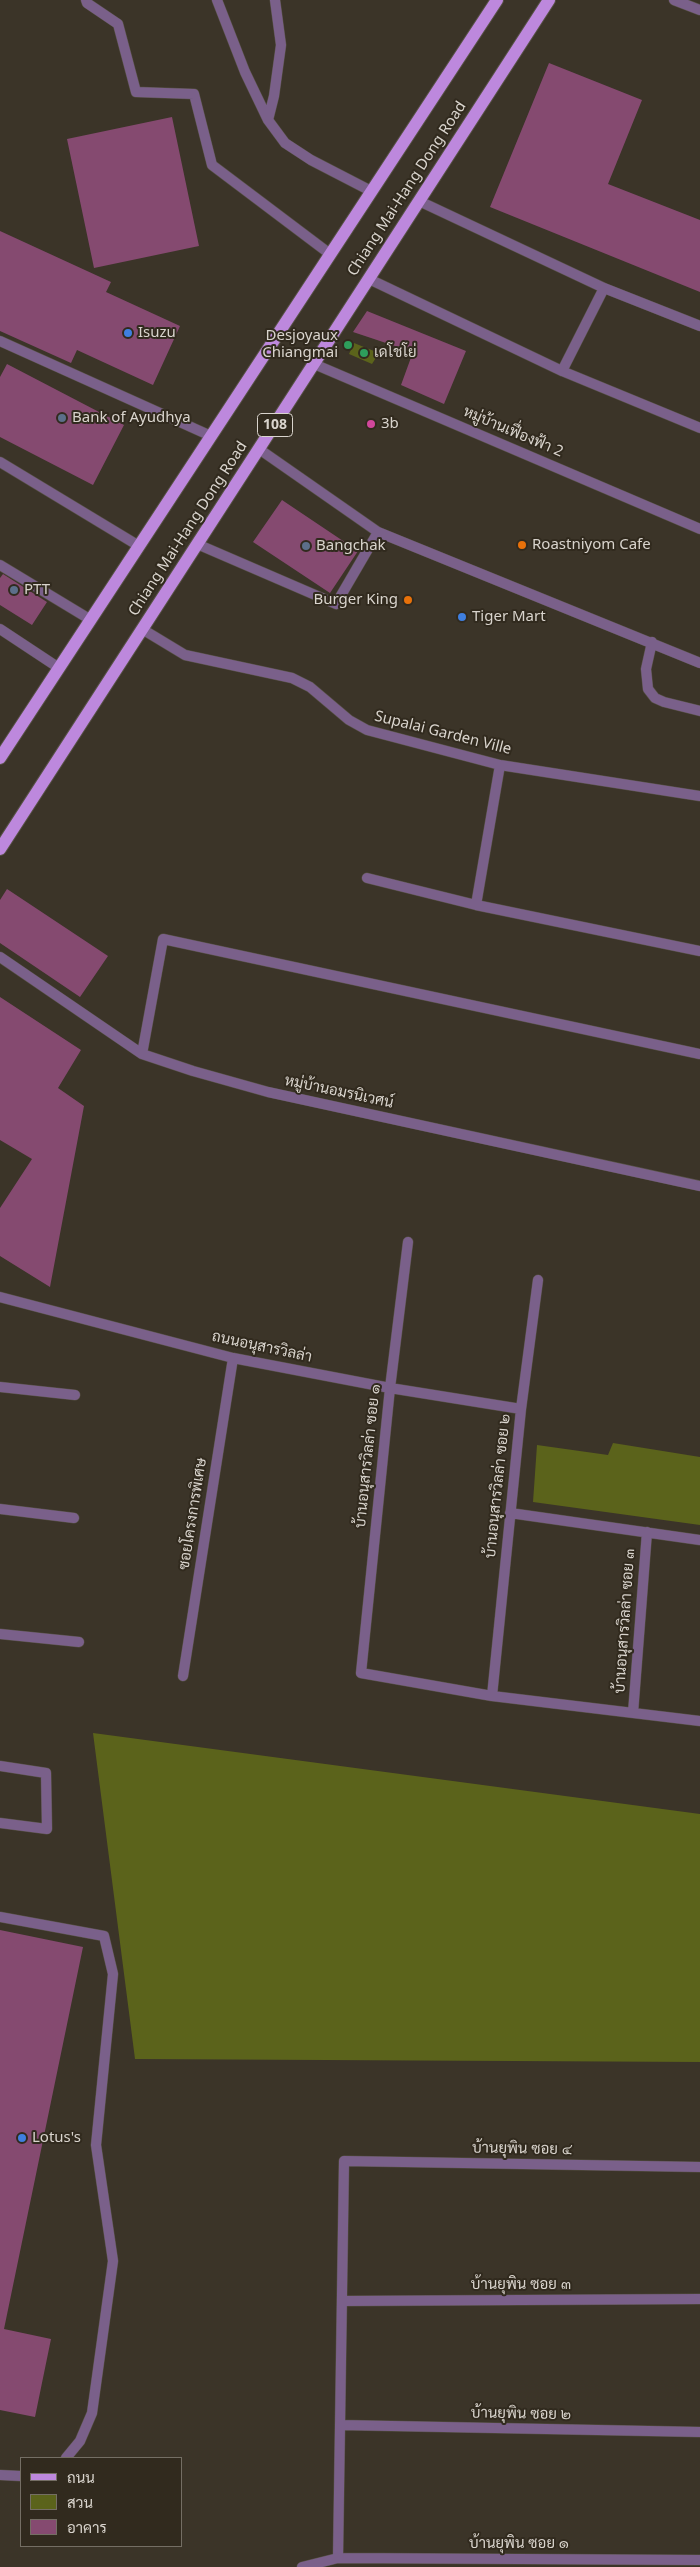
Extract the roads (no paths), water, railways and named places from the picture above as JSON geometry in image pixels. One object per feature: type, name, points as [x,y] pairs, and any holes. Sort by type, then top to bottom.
[{"type":"main road","name":"Chiang Mai-Hang Dong Road","points":[[0,758],[497,0]]},
{"type":"main road","name":"Chiang Mai-Hang Dong Road","points":[[0,850],[549,0]]},
{"type":"street","points":[[86,0],[87,3],[118,24],[136,92],[194,94],[212,165],[330,254]]},
{"type":"street","points":[[217,0],[245,72],[268,120],[285,143],[310,160],[371,191]]},
{"type":"street","points":[[268,120],[274,96],[280,45],[275,0]]},
{"type":"street","points":[[674,0],[700,10]]},
{"type":"street","points":[[420,201],[604,288],[700,326]]},
{"type":"street","points":[[369,279],[562,371],[700,428]]},
{"type":"street","points":[[562,371],[604,288]]},
{"type":"street","points":[[0,341],[211,436]]},
{"type":"street","name":"หมู่บ้านเฟื่องฟ้า 2","points":[[314,364],[700,530]]},
{"type":"street","points":[[259,449],[378,532],[700,663]]},
{"type":"street","points":[[0,462],[139,546]]},
{"type":"street","points":[[197,544],[336,604],[378,532]]},
{"type":"street","points":[[0,565],[91,620]]},
{"type":"street","points":[[0,629],[59,668]]},
{"type":"street","name":"Supalai Garden Ville","points":[[142,629],[185,655],[292,678],[310,687],[350,720],[367,730],[500,765],[700,796]]},
{"type":"street","points":[[652,642],[646,669],[648,689],[655,698],[664,702],[700,711]]},
{"type":"street","points":[[476,905],[500,765]]},
{"type":"street","points":[[367,878],[476,905],[700,951]]},
{"type":"street","points":[[142,1054],[163,939],[700,1054]]},
{"type":"street","name":"หมู่บ้านอมรนิเวศน์","points":[[0,958],[142,1054],[268,1092],[700,1186]]},
{"type":"street","name":"บ้านอนุสารวิลล่า ซอย ๑","points":[[408,1242],[390,1388],[361,1673],[492,1696]]},
{"type":"street","name":"บ้านอนุสารวิลล่า ซอย ๒","points":[[492,1696],[521,1409],[538,1280]]},
{"type":"street","name":"ถนนอนุสารวิลล่า","points":[[0,1298],[233,1358],[390,1388],[521,1409]]},
{"type":"street","name":"ซอยโครงการพิเศษ","points":[[183,1676],[233,1358]]},
{"type":"street","points":[[0,1387],[75,1395]]},
{"type":"street","points":[[0,1509],[74,1518]]},
{"type":"street","points":[[510,1513],[700,1540]]},
{"type":"street","name":"บ้านอนุสารวิลล่า ซอย ๓","points":[[633,1713],[647,1532]]},
{"type":"street","points":[[0,1634],[79,1642]]},
{"type":"street","points":[[492,1696],[700,1721]]},
{"type":"street","points":[[0,1766],[46,1773],[47,1829],[0,1822]]},
{"type":"street","points":[[0,1917],[104,1936],[113,1974],[96,2145],[113,2261],[92,2413],[80,2441],[67,2457]]},
{"type":"street","name":"บ้านยุพิน ซอย ๔","points":[[342,2301],[344,2161],[700,2167]]},
{"type":"street","name":"บ้านยุพิน ซอย ๓","points":[[342,2301],[700,2299]]},
{"type":"street","points":[[338,2558],[342,2301]]},
{"type":"street","name":"บ้านยุพิน ซอย ๒","points":[[340,2425],[700,2432]]},
{"type":"street","points":[[0,2475],[20,2476]]},
{"type":"street","name":"บ้านยุพิน ซอย ๑","points":[[302,2567],[338,2558],[700,2560]]},
{"type":"place","name":"Isuzu","points":[[128,333]]},
{"type":"place","name":"Desjoyaux Chiangmai","points":[[348,345]]},
{"type":"place","name":"เดโชโย่","points":[[364,353]]},
{"type":"place","name":"Bank of Ayudhya","points":[[62,418]]},
{"type":"place","name":"3b","points":[[371,424]]},
{"type":"place","name":"Roastniyom Cafe","points":[[522,545]]},
{"type":"place","name":"Bangchak","points":[[306,546]]},
{"type":"place","name":"PTT","points":[[14,590]]},
{"type":"place","name":"Burger King","points":[[408,600]]},
{"type":"place","name":"Tiger Mart","points":[[462,617]]},
{"type":"place","name":"Lotus's","points":[[22,2138]]}]
